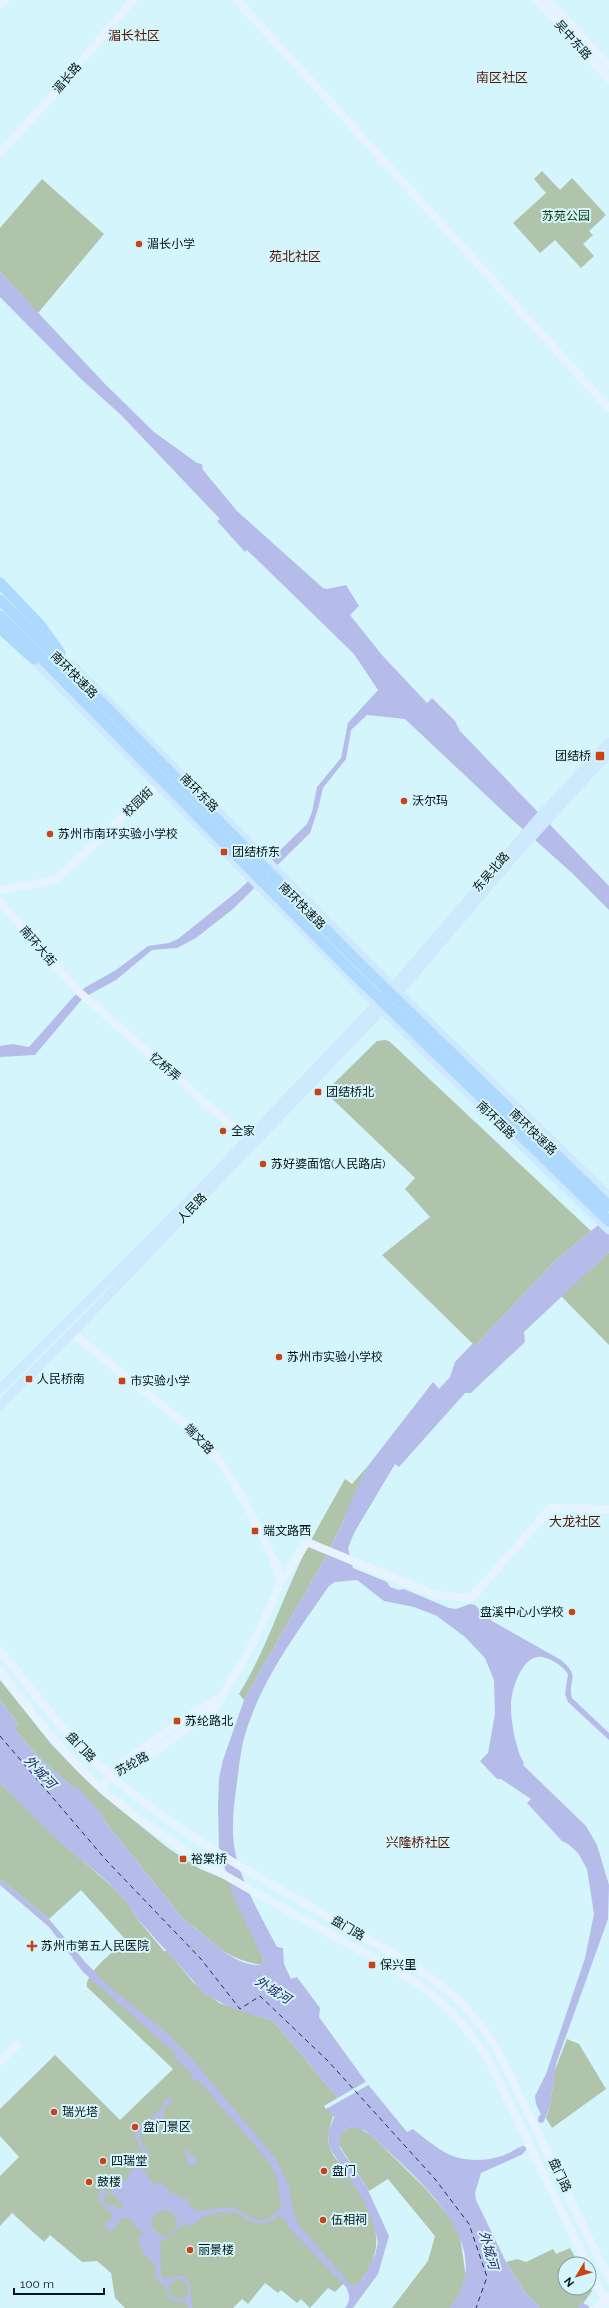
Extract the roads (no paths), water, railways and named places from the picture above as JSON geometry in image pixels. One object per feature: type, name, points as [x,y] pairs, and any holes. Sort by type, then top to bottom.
[{"type":"highway","points":[[0,583],[40,625],[78,679]]},
{"type":"highway","name":"南环快速路","points":[[0,600],[358,962],[609,1206]]},
{"type":"highway","name":"南环快速路","points":[[0,616],[350,970],[609,1221]]},
{"type":"highway","points":[[0,627],[19,647],[70,687]]},
{"type":"main road","name":"南环东路","points":[[0,593],[396,990]]},
{"type":"main road","name":"南环东路","points":[[0,627],[259,888],[379,1006]]},
{"type":"main road","name":"东吴北路","points":[[379,1006],[396,990],[609,742]]},
{"type":"main road","name":"东吴北路","points":[[544,818],[609,753]]},
{"type":"main road","name":"南环西路","points":[[396,990],[609,1196]]},
{"type":"main road","name":"南环西路","points":[[379,1006],[609,1230]]},
{"type":"main road","name":"人民路","points":[[0,1405],[72,1333],[379,1006]]},
{"type":"main road","name":"人民路","points":[[0,1389],[250,1142]]},
{"type":"street","points":[[0,4],[5,0]]},
{"type":"street","name":"湄长路","points":[[0,153],[53,95],[133,0]]},
{"type":"street","points":[[237,0],[609,408]]},
{"type":"street","name":"吴中东路","points":[[536,0],[609,80]]},
{"type":"street","name":"吴中东路","points":[[548,0],[609,66]]},
{"type":"street","name":"校园街","points":[[0,890],[56,880],[175,768]]},
{"type":"street","name":"南环大街","points":[[0,902],[77,990]]},
{"type":"street","name":"忆桥弄","points":[[77,990],[250,1142]]},
{"type":"street","name":"端文路","points":[[72,1333],[181,1421],[206,1446],[223,1466],[245,1502],[275,1562],[281,1582]]},
{"type":"street","name":"苏纶路","points":[[101,1788],[122,1763],[196,1711],[222,1697],[257,1636],[281,1582],[307,1542],[435,1595],[471,1598],[551,1508],[609,1509]]},
{"type":"street","name":"盘门路","points":[[0,1650],[57,1721],[84,1751],[111,1776],[170,1821],[207,1845],[424,1972],[446,1988],[474,2016],[502,2058],[609,2279]]},
{"type":"street","name":"盘门路","points":[[0,1671],[53,1739],[101,1788],[156,1831],[218,1870],[410,1979],[436,1998],[457,2018],[489,2061],[583,2256]]},
{"type":"street","points":[[0,2062],[17,2045]]},
{"type":"street","points":[[597,2281],[608,2300],[597,2308]]},
{"type":"water","points":[[0,272],[104,383],[154,432],[197,463],[202,464],[203,470],[237,511],[323,588],[327,589],[346,585],[359,606],[350,615],[382,655],[427,703],[432,698],[455,721],[460,731],[609,886],[609,910],[572,873],[507,815],[405,719],[367,715],[351,730],[346,759],[323,788],[310,833],[233,909],[196,938],[177,948],[152,950],[116,980],[83,998],[35,1055],[0,1057],[0,1046],[13,1044],[29,1047],[75,995],[86,987],[116,970],[148,946],[169,943],[178,939],[239,890],[307,824],[312,812],[317,787],[341,758],[348,723],[378,690],[354,654],[247,550],[245,552],[217,521],[220,519],[121,415],[80,378],[0,297]]},
{"type":"water","name":"外城河","points":[[609,1216],[609,1252],[524,1332],[525,1342],[471,1393],[465,1393],[399,1467],[395,1464],[354,1533],[348,1548],[353,1568],[387,1582],[390,1587],[399,1590],[404,1589],[449,1608],[456,1609],[470,1604],[475,1605],[492,1621],[561,1660],[571,1671],[572,1698],[609,1733],[609,1740],[568,1702],[565,1694],[568,1674],[560,1665],[542,1657],[529,1661],[523,1667],[513,1691],[511,1706],[514,1732],[519,1752],[524,1763],[523,1765],[586,1826],[597,1845],[609,1885],[608,1919],[556,2064],[550,2106],[544,2121],[536,2104],[535,2096],[546,2074],[585,1958],[594,1914],[587,1869],[578,1853],[562,1841],[527,1803],[531,1799],[501,1779],[497,1779],[480,1761],[488,1753],[495,1714],[494,1680],[485,1658],[465,1637],[437,1616],[414,1607],[384,1601],[357,1580],[335,1582],[329,1586],[279,1660],[258,1700],[243,1742],[233,1823],[234,1848],[239,1868],[254,1903],[277,1947],[283,1948],[284,1964],[291,1979],[297,1977],[320,2008],[319,2017],[366,2082],[407,2132],[413,2129],[446,2153],[463,2159],[483,2160],[493,2158],[502,2156],[519,2147],[523,2154],[481,2173],[475,2193],[476,2200],[506,2262],[524,2291],[540,2308],[450,2308],[463,2284],[466,2259],[459,2236],[446,2212],[408,2170],[371,2135],[364,2130],[363,2131],[353,2127],[342,2133],[340,2138],[340,2148],[367,2188],[389,2236],[378,2274],[353,2308],[345,2308],[349,2298],[346,2287],[291,2230],[283,2217],[279,2216],[267,2223],[262,2224],[252,2222],[235,2212],[223,2212],[203,2216],[191,2227],[186,2223],[160,2243],[161,2276],[165,2279],[180,2276],[189,2281],[192,2308],[188,2308],[186,2302],[175,2302],[170,2299],[165,2287],[155,2276],[156,2266],[143,2252],[138,2239],[143,2233],[134,2225],[129,2217],[121,2219],[111,2232],[105,2227],[107,2222],[113,2216],[100,2202],[98,2197],[102,2188],[109,2193],[131,2175],[129,2173],[142,2162],[144,2155],[135,2137],[137,2128],[152,2118],[166,2102],[168,2103],[164,2109],[162,2121],[152,2125],[140,2134],[140,2139],[149,2158],[143,2169],[154,2185],[162,2183],[174,2195],[175,2193],[183,2199],[188,2197],[188,2205],[197,2211],[233,2207],[251,2218],[265,2221],[281,2208],[277,2177],[269,2162],[196,2077],[173,2057],[176,2054],[83,1972],[49,1927],[0,1885],[0,1879],[49,1919],[86,1963],[115,1992],[165,2031],[198,2066],[274,2157],[288,2183],[294,2216],[298,2224],[350,2284],[355,2286],[363,2278],[375,2255],[378,2242],[374,2226],[362,2197],[329,2147],[328,2133],[334,2117],[325,2105],[338,2098],[273,2021],[229,2007],[205,1994],[134,1915],[129,1906],[112,1886],[53,1836],[0,1783],[0,1700],[18,1724],[14,1727],[27,1745],[75,1789],[77,1787],[104,1816],[102,1818],[184,1920],[231,1956],[242,1962],[253,1965],[263,1964],[264,1961],[233,1895],[219,1849],[219,1778],[223,1760],[244,1700],[319,1569],[342,1524],[367,1467],[433,1382],[439,1389],[450,1377],[455,1362],[473,1343],[475,1346],[554,1262]],"holes":[[[111,2193],[114,2196],[116,2194],[116,2198],[122,2203],[120,2210],[114,2205],[108,2206],[102,2200],[105,2197],[104,2195]],[[160,2210],[169,2211],[177,2219],[177,2227],[167,2236],[159,2235],[152,2227],[152,2218]],[[175,2279],[183,2280],[188,2286],[188,2294],[182,2299],[174,2298],[168,2292],[169,2285]]]},
{"type":"water","points":[[187,2148],[189,2154],[196,2158],[197,2164],[186,2166],[188,2160],[184,2151]]},
{"type":"waterway","points":[[582,2306],[586,2308]]},
{"type":"place","name":"湄长小学","points":[[139,244]]},
{"type":"place","name":"团结桥","points":[[600,756]]},
{"type":"place","name":"沃尔玛","points":[[404,801]]},
{"type":"place","name":"苏州市南环实验小学校","points":[[50,834]]},
{"type":"place","name":"团结桥东","points":[[224,852]]},
{"type":"place","name":"团结桥北","points":[[318,1092]]},
{"type":"place","name":"全家","points":[[223,1131]]},
{"type":"place","name":"苏好婆面馆(人民路店)","points":[[263,1164]]},
{"type":"place","name":"苏州市实验小学校","points":[[279,1357]]},
{"type":"place","name":"人民桥南","points":[[29,1379]]},
{"type":"place","name":"市实验小学","points":[[122,1381]]},
{"type":"place","name":"端文路西","points":[[255,1531]]},
{"type":"place","name":"盘溪中心小学校","points":[[572,1612]]},
{"type":"place","name":"苏纶路北","points":[[177,1721]]},
{"type":"place","name":"裕棠桥","points":[[183,1859]]},
{"type":"place","name":"苏州市第五人民医院","points":[[32,1946]]},
{"type":"place","name":"保兴里","points":[[372,1965]]},
{"type":"place","name":"瑞光塔","points":[[54,2112]]},
{"type":"place","name":"盘门景区","points":[[135,2127]]},
{"type":"place","name":"四瑞堂","points":[[103,2161]]},
{"type":"place","name":"盘门","points":[[324,2171]]},
{"type":"place","name":"鼓楼","points":[[89,2182]]},
{"type":"place","name":"伍相祠","points":[[323,2220]]},
{"type":"place","name":"丽景楼","points":[[190,2250]]},
{"type":"district","name":"湄长社区","points":[[134,35]]},
{"type":"district","name":"南区社区","points":[[502,77]]},
{"type":"district","name":"苑北社区","points":[[295,256]]},
{"type":"district","name":"大龙社区","points":[[575,1521]]},
{"type":"district","name":"兴隆桥社区","points":[[418,1842]]},
{"type":"park label","name":"苏苑公园","points":[[566,216]]}]
